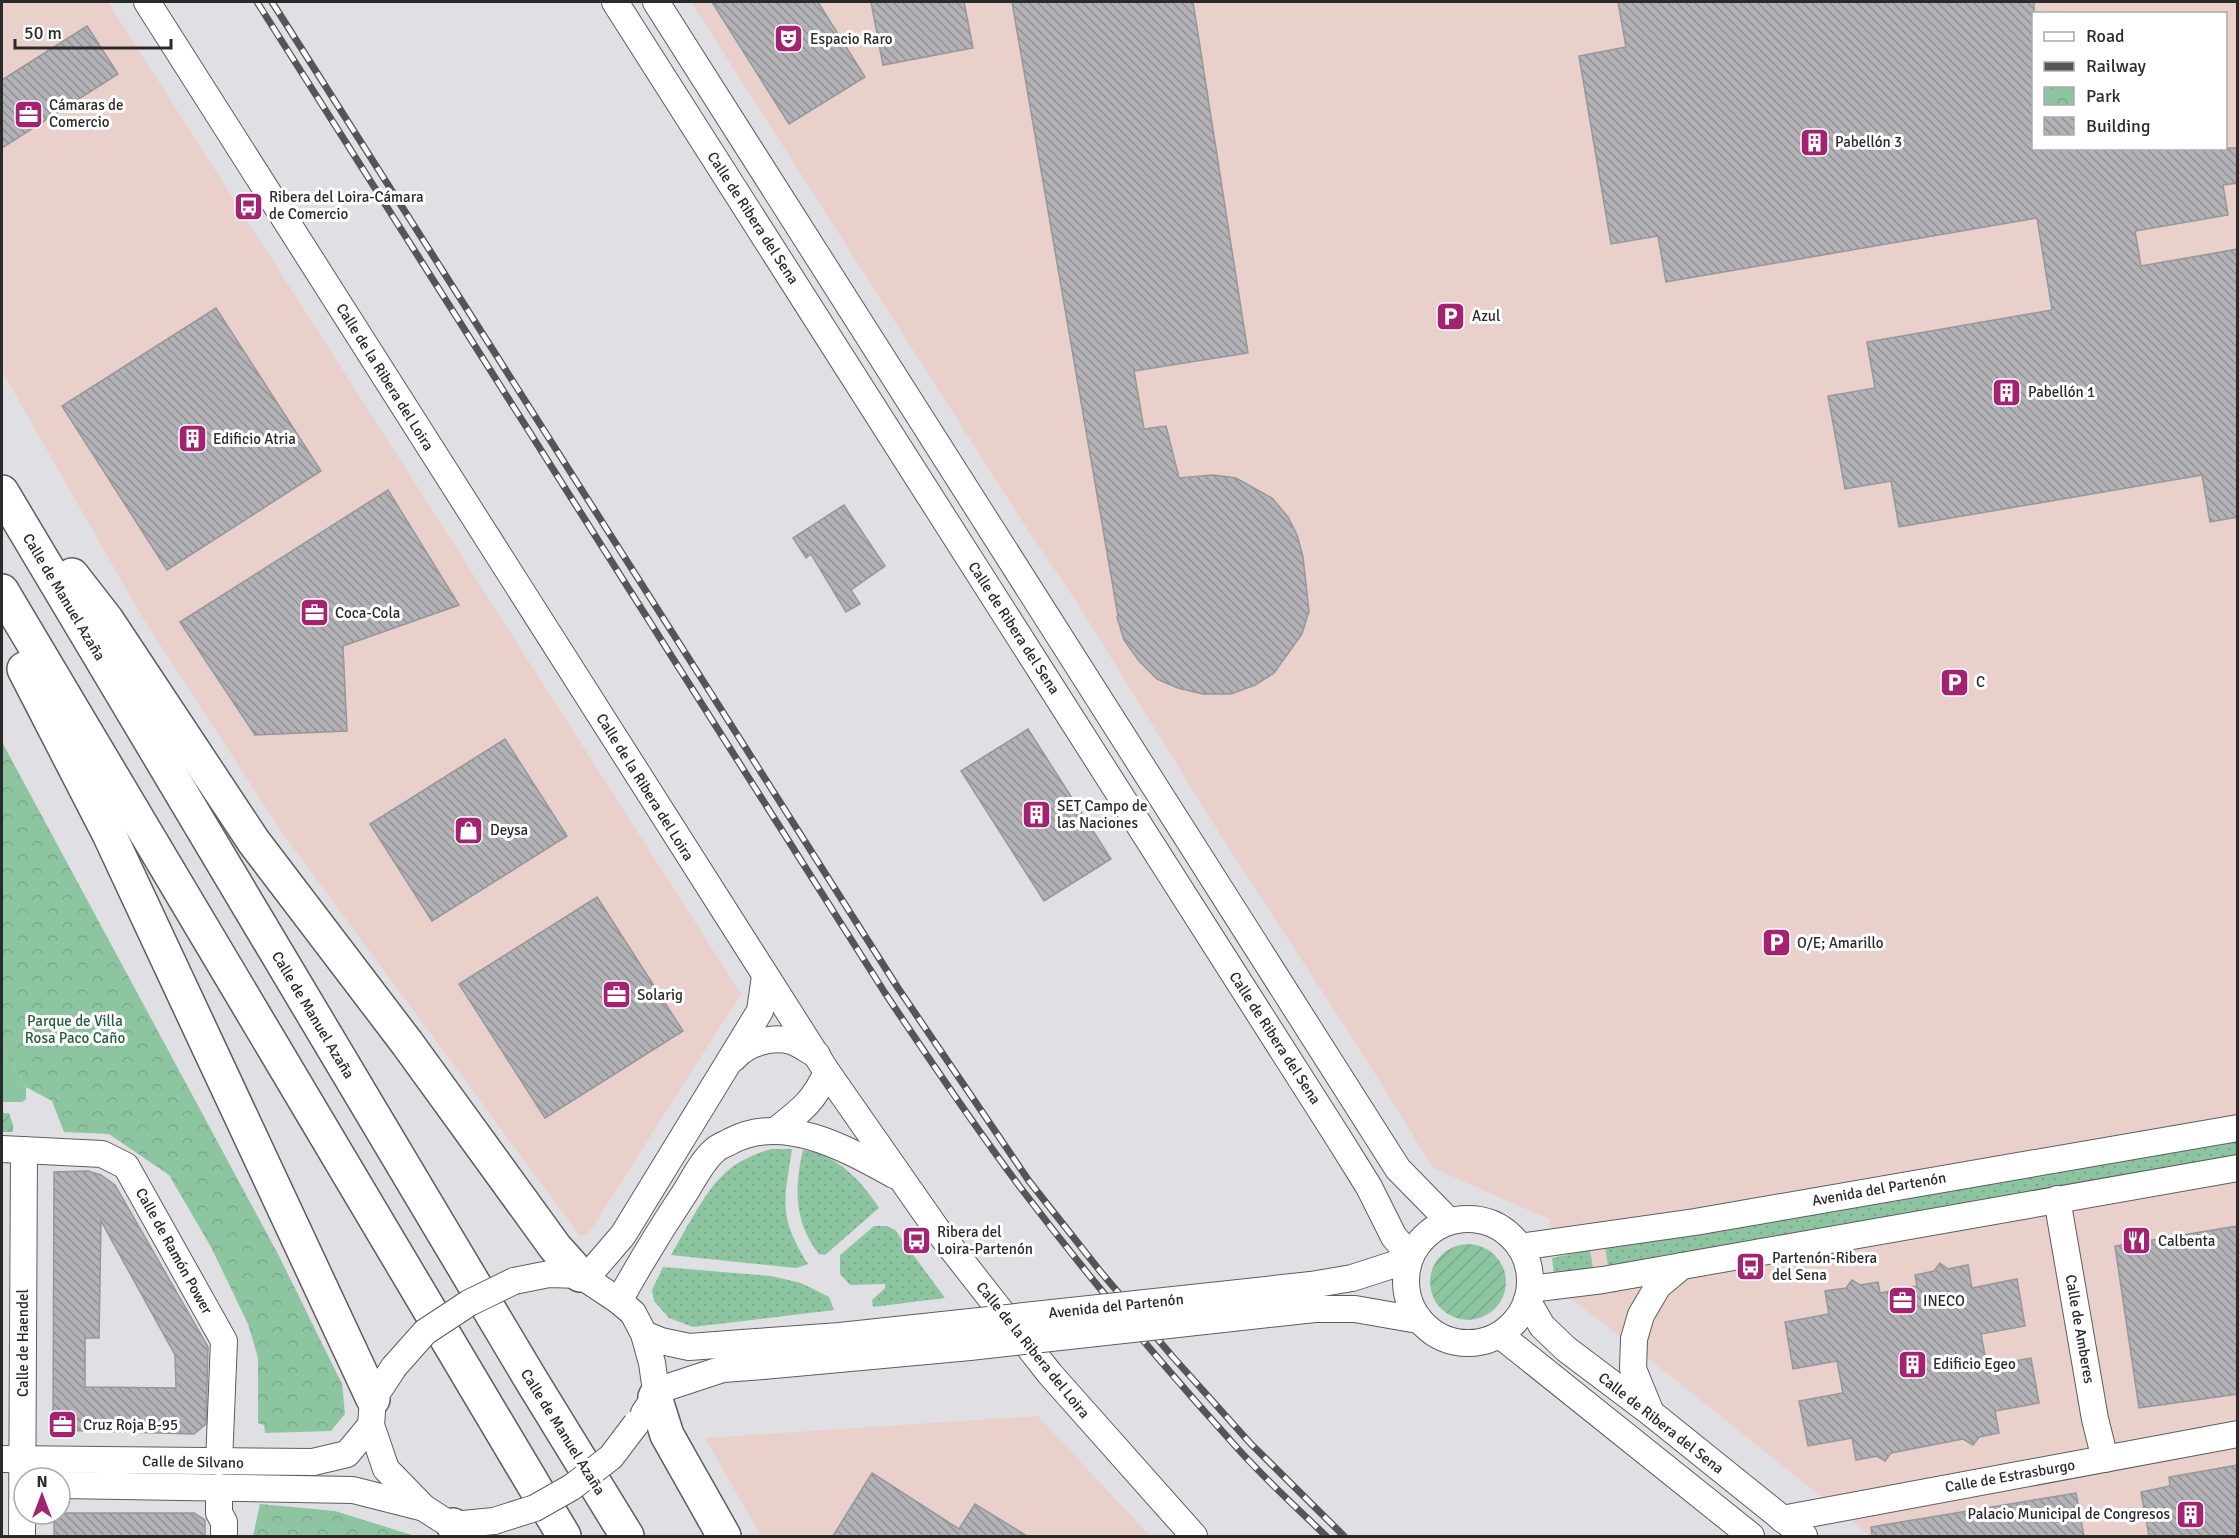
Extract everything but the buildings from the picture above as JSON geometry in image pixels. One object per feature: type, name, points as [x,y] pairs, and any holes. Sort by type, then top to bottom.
[{"type":"highway","points":[[2,483],[106,621],[254,842],[407,1043],[555,1247],[572,1275]]},
{"type":"highway","name":"Calle de Manuel Azaña","points":[[2,492],[530,1378],[627,1536]]},
{"type":"highway","points":[[2,591],[564,1536]]},
{"type":"highway","points":[[2,624],[109,834],[372,1412]]},
{"type":"highway","points":[[656,1394],[667,1435],[724,1536]]},
{"type":"street","name":"Calle de la Ribera del Loira","points":[[147,2],[765,976],[899,1178],[938,1232],[1050,1374],[1194,1536]]},
{"type":"street","name":"Calle de Ribera del Sena","points":[[615,2],[1354,1162],[1394,1237],[1409,1257]]},
{"type":"street","points":[[656,2],[1398,1168],[1449,1221]]},
{"type":"street","points":[[372,1412],[386,1469],[424,1508],[457,1531],[535,1508],[572,1487],[611,1457],[656,1394],[652,1363],[644,1334],[633,1313],[619,1301],[572,1275],[623,1234],[760,1011],[765,976]]},
{"type":"street","points":[[725,1068],[739,1052],[758,1042],[775,1039],[794,1042],[822,1064],[818,1092],[808,1105],[775,1131]]},
{"type":"street","name":"Avenida del Partenón","points":[[1521,1247],[1695,1222],[2238,1128]]},
{"type":"street","points":[[619,1301],[648,1250],[715,1150],[747,1135],[775,1131],[814,1138],[841,1147],[899,1178]]},
{"type":"street","name":"Calle de Haendel","points":[[13,1150],[14,1466]]},
{"type":"street","name":"Calle de Ramón Power","points":[[13,1150],[102,1154],[126,1166],[224,1341],[219,1475],[219,1513],[224,1522],[224,1536]]},
{"type":"street","points":[[1529,1295],[2238,1168]]},
{"type":"street","name":"Calle de Amberes","points":[[2057,1199],[2095,1419],[2105,1459]]},
{"type":"street","points":[[1469,1218],[1489,1222],[1507,1232],[1521,1247],[1529,1267],[1529,1295],[1516,1320],[1500,1335],[1482,1342],[1463,1343],[1444,1339],[1418,1320],[1407,1298],[1405,1278],[1409,1257],[1426,1234],[1449,1221],[1469,1218]]},
{"type":"street","name":"Avenida del Partenón","points":[[644,1334],[661,1341],[689,1347],[760,1354],[970,1347],[1313,1297],[1352,1278],[1409,1257]]},
{"type":"street","points":[[1651,1413],[1633,1369],[1634,1339],[1641,1315],[1658,1286],[1682,1266]]},
{"type":"street","name":"Calle de Silvano","points":[[72,1484],[219,1475],[313,1462],[347,1454],[372,1412],[394,1367],[425,1332],[469,1303],[514,1281],[572,1275]]},
{"type":"street","name":"Calle de Ribera del Sena","points":[[1529,1295],[1542,1326],[1566,1349],[1651,1413],[1804,1536]]},
{"type":"street","name":"Avenida del Partenón","points":[[1313,1297],[1354,1309],[1418,1320]]},
{"type":"street","name":"Calle de Ribera del Sena","points":[[1500,1335],[1751,1536]]},
{"type":"street","name":"Avenida del Partenón","points":[[656,1394],[760,1354]]},
{"type":"street","name":"Calle de Estrasburgo","points":[[1782,1519],[2238,1434]]},
{"type":"street","name":"Calle de Silvano","points":[[72,1474],[219,1475],[353,1490],[424,1508]]},
{"type":"shaded area","points":[[2,2],[108,2],[741,994],[589,1233],[580,1236],[283,834],[142,617],[2,371]]},
{"type":"shaded area","points":[[691,2],[2237,2],[2237,1536],[1870,1536],[1569,1297],[1549,1219],[1433,1168],[1359,1048],[1226,844],[1076,601],[1031,535]]},
{"type":"shaded area","points":[[1038,1416],[1150,1536],[761,1536],[705,1438]]},
{"type":"green space","name":"Parque de Villa Rosa Paco Caño","points":[[2,742],[278,1254],[342,1384],[345,1414],[331,1431],[265,1433],[264,1425],[258,1423],[258,1358],[248,1324],[211,1247],[169,1175],[109,1134],[64,1132],[52,1101],[26,1087],[2,1047]]},
{"type":"green space","points":[[2,1047],[26,1087],[26,1099],[22,1102],[2,1102]]},
{"type":"green space","points":[[2,1113],[9,1113],[13,1132],[2,1132]]},
{"type":"green space","points":[[2237,1137],[2237,1156],[1608,1266],[1605,1247]]},
{"type":"green space","points":[[771,1149],[792,1149],[786,1208],[792,1233],[808,1264],[796,1268],[671,1255],[715,1183],[745,1159]]},
{"type":"green space","points":[[803,1150],[838,1163],[856,1179],[879,1208],[825,1255],[819,1254],[811,1242],[798,1205],[798,1178]]},
{"type":"green space","points":[[874,1226],[887,1226],[895,1230],[945,1298],[873,1307],[872,1300],[885,1288],[885,1284],[850,1285],[840,1274],[840,1255]]},
{"type":"green space","points":[[1468,1244],[1482,1247],[1495,1255],[1503,1268],[1506,1282],[1503,1296],[1495,1309],[1482,1317],[1468,1320],[1454,1317],[1441,1309],[1433,1296],[1430,1282],[1433,1268],[1441,1255],[1454,1247]]},
{"type":"green space","points":[[1590,1250],[1593,1268],[1554,1274],[1552,1258]]},
{"type":"green space","points":[[663,1267],[771,1276],[801,1283],[829,1297],[834,1310],[693,1327],[669,1318],[654,1301],[652,1290]]},
{"type":"green space","points":[[260,1504],[335,1511],[415,1536],[253,1536]]},
{"type":"railway","points":[[257,2],[885,993],[968,1115],[1046,1221],[1154,1353],[1249,1461],[1326,1536]]},
{"type":"railway","points":[[272,2],[898,988],[1029,1181],[1100,1271],[1172,1356],[1251,1444],[1344,1536]]},
{"type":"place","name":"Espacio Raro","points":[[789,39]]},
{"type":"place","name":"Cámaras de Comercio","points":[[28,114]]},
{"type":"place","name":"Pabellón 3","points":[[1814,142]]},
{"type":"place","name":"Ribera del Loira-Cámara de Comercio","points":[[248,206]]},
{"type":"place","name":"Azul","points":[[1451,316]]},
{"type":"place","name":"Pabellón 1","points":[[2007,392]]},
{"type":"place","name":"Edificio Atria","points":[[192,439]]},
{"type":"place","name":"Coca-Cola","points":[[314,613]]},
{"type":"place","name":"C","points":[[1955,682]]},
{"type":"place","name":"SET Campo de las Naciones","points":[[1036,815]]},
{"type":"place","name":"Deysa","points":[[469,830]]},
{"type":"place","name":"O/E; Amarillo","points":[[1776,943]]},
{"type":"place","name":"Solarig","points":[[616,995]]},
{"type":"place","name":"Ribera del Loira-Partenón","points":[[916,1241]]},
{"type":"place","name":"Calbenta","points":[[2137,1241]]},
{"type":"place","name":"Partenón-Ribera del Sena","points":[[1751,1267]]},
{"type":"place","name":"INECO","points":[[1902,1301]]},
{"type":"place","name":"Edificio Egeo","points":[[1912,1364]]},
{"type":"place","name":"Cruz Roja B-95","points":[[62,1425]]},
{"type":"place","name":"Palacio Municipal de Congresos","points":[[2191,1514]]}]
